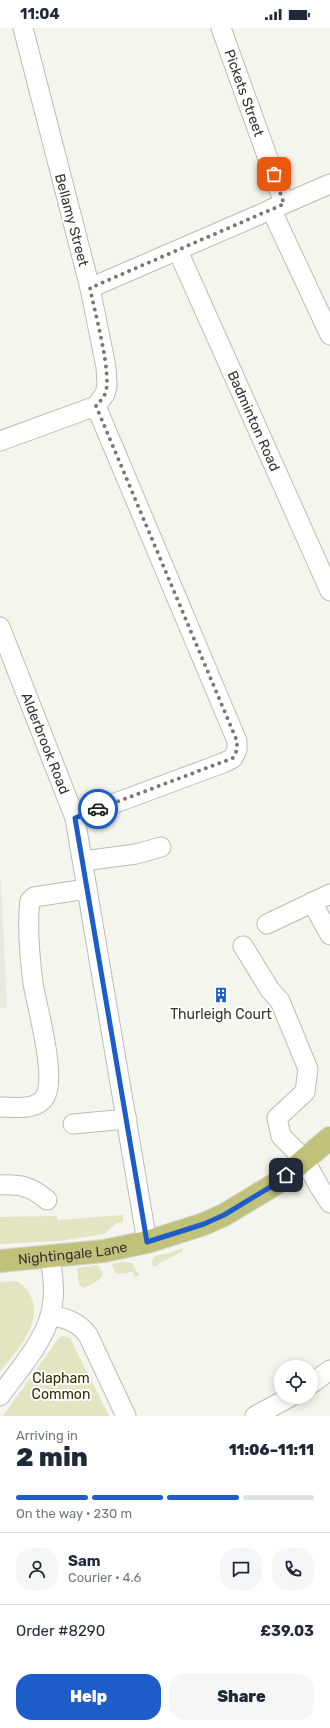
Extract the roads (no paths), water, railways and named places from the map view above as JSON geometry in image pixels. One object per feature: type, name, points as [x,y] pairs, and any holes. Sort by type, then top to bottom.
[{"type":"main road","name":"Nightingale Lane","points":[[0,1261],[104,1251],[147,1242],[204,1224],[224,1215],[277,1183],[330,1138]]},
{"type":"street","name":"Bellamy Street","points":[[23,28],[90,288],[106,367],[107,385],[105,394],[96,406]]},
{"type":"street","name":"Pickets Street","points":[[221,28],[278,206],[330,334]]},
{"type":"street","points":[[90,288],[330,184]]},
{"type":"street","name":"Badminton Road","points":[[178,251],[330,591]]},
{"type":"street","points":[[0,440],[96,406],[237,741],[237,750],[233,758],[223,763],[75,818]]},
{"type":"street","name":"Alderbrook Road","points":[[0,626],[75,818],[147,1242]]},
{"type":"street","points":[[83,861],[136,854],[161,847]]},
{"type":"street","points":[[0,1107],[30,1107],[39,1103],[45,1097],[49,1088],[48,1065],[33,982],[30,945],[30,901],[34,897],[87,889]]},
{"type":"street","points":[[267,924],[330,894]]},
{"type":"street","points":[[312,902],[330,935]]},
{"type":"street","points":[[242,946],[270,990],[280,1001],[308,1069],[306,1092],[277,1118],[281,1136],[304,1159],[330,1203]]},
{"type":"street","points":[[73,1124],[127,1119]]},
{"type":"street","points":[[0,1185],[10,1185],[36,1190],[47,1200]]},
{"type":"street","points":[[0,1396],[41,1337],[50,1316],[54,1300],[50,1257]]},
{"type":"street","points":[[50,1316],[67,1319],[82,1326],[91,1341],[126,1416]]},
{"type":"street","points":[[318,1379],[330,1370]]},
{"type":"street","points":[[255,1416],[277,1404]]},
{"type":"place","name":"Thurleigh Court","points":[[221,995]]},
{"type":"park label","name":"Clapham Common","points":[[61,1386]]}]
